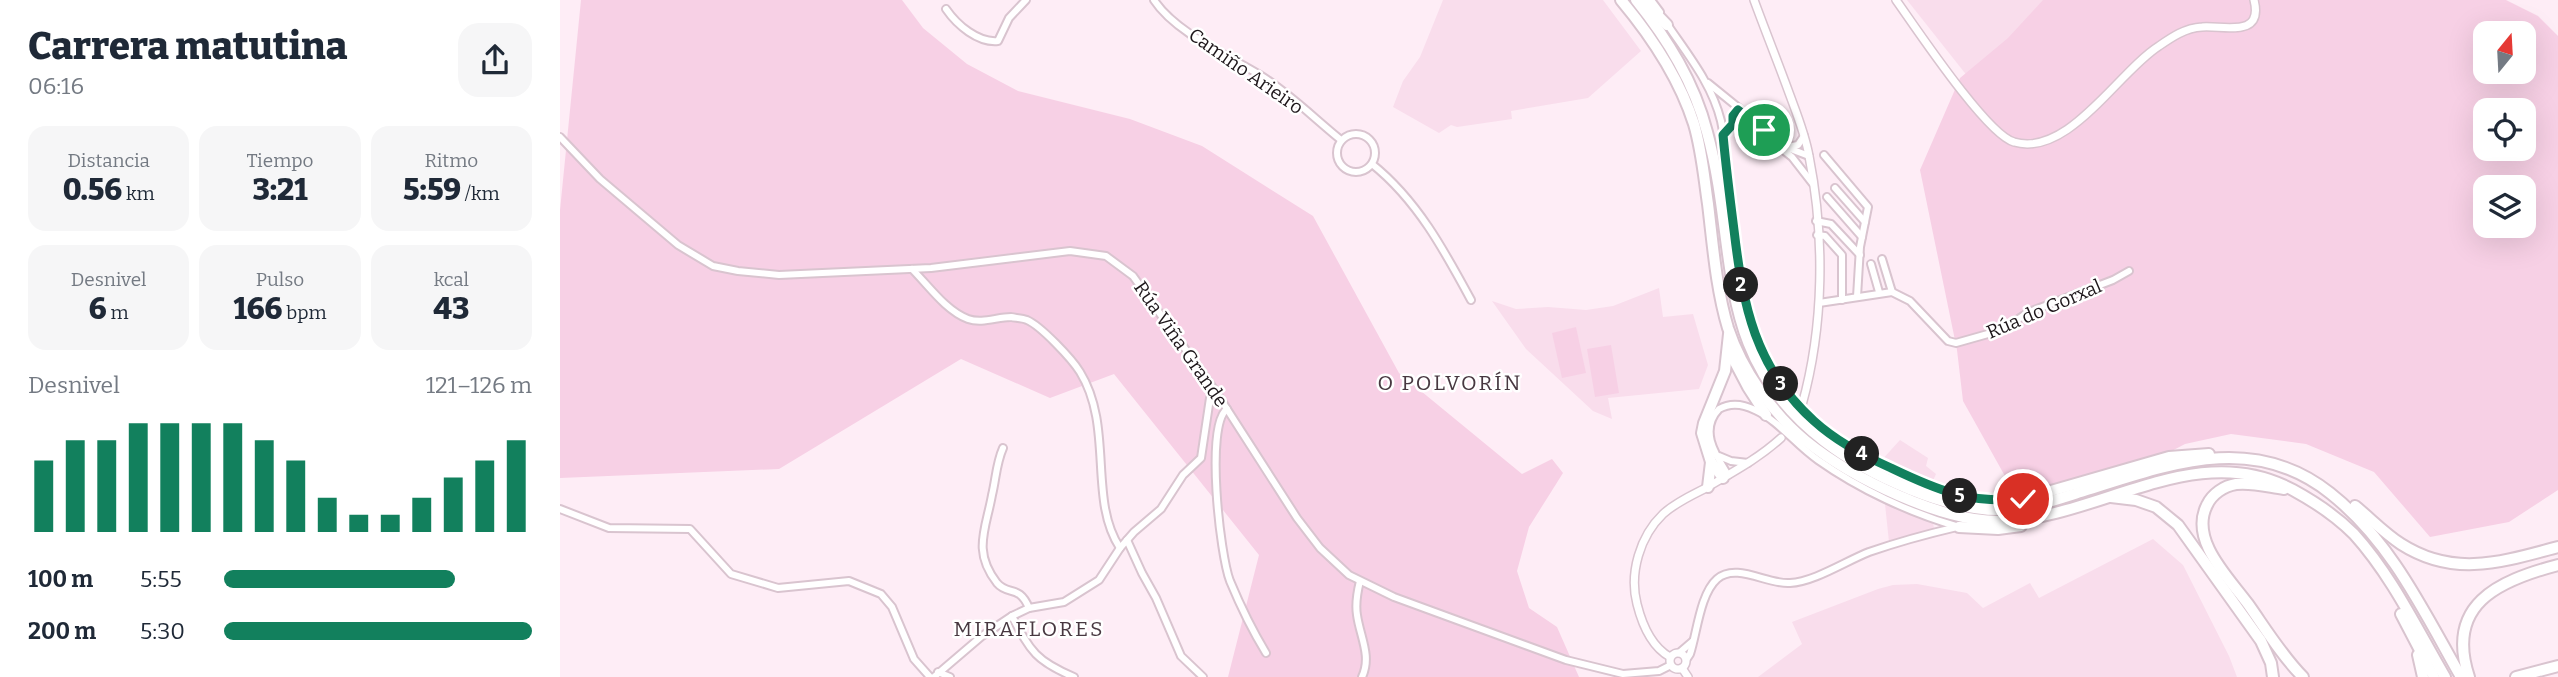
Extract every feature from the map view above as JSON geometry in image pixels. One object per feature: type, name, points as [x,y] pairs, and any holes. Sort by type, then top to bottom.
[{"type":"highway","points":[[1621,0],[1666,61],[1694,125],[1706,180],[1718,284],[1729,331],[1762,393],[1805,440],[1840,464],[1904,497],[1951,515],[1973,519],[2004,521],[2053,514],[2155,482],[2207,472],[2258,476],[2279,482],[2323,508],[2353,533],[2399,597],[2445,677]]},
{"type":"highway","points":[[1636,0],[1671,48],[1700,108],[1712,152],[1735,304],[1749,346],[1764,375],[1781,399],[1802,422],[1827,443],[1877,472],[1935,498],[1970,508],[1988,509],[2007,509],[2055,500],[2160,468],[2225,457]]},
{"type":"highway","points":[[1643,0],[1667,25]]},
{"type":"highway","points":[[1725,477],[1704,445],[1704,423],[1721,384],[1729,331]]},
{"type":"highway","points":[[1728,349],[1766,415]]},
{"type":"highway","points":[[2023,499],[2169,457],[2208,454],[2267,462],[2294,472],[2355,506],[2403,545],[2434,560],[2469,565],[2484,564],[2558,547]]},
{"type":"highway","points":[[1708,487],[1714,458]]},
{"type":"highway","points":[[2292,489],[2246,484],[2228,486],[2217,492],[2209,501],[2202,527],[2204,538],[2217,562],[2303,677]]},
{"type":"highway","points":[[2330,493],[2362,522],[2396,564],[2463,676]]},
{"type":"highway","points":[[2108,497],[2136,500],[2156,507],[2178,525],[2261,641],[2271,663],[2273,677]]},
{"type":"highway","points":[[1959,527],[2019,527],[2039,522],[2053,514]]},
{"type":"highway","points":[[2463,676],[2463,627],[2466,618],[2482,598],[2507,584],[2558,565]]},
{"type":"highway","points":[[2399,597],[2402,614],[2434,677]]},
{"type":"highway","points":[[2416,645],[2423,677]]},
{"type":"highway","points":[[2516,677],[2558,666]]},
{"type":"street","points":[[946,9],[956,23],[989,42],[998,41],[1009,18],[1026,0]]},
{"type":"street","name":"Camiño Arieiro","points":[[1154,0],[1164,14],[1227,58],[1261,76],[1341,140]]},
{"type":"street","points":[[1651,0],[1704,79],[1721,120],[1736,248],[1747,314],[1763,357],[1795,402],[1815,422],[1850,447],[1931,487],[1986,501],[2023,499]]},
{"type":"street","points":[[1754,0],[1804,136],[1813,184],[1819,303],[1811,366],[1802,405]]},
{"type":"street","points":[[1896,0],[1982,116],[2000,135],[2011,142],[2039,144],[2064,133],[2155,48],[2180,33],[2202,27],[2241,29],[2248,25],[2256,12],[2254,0]]},
{"type":"street","points":[[1704,79],[1738,110],[1787,147],[1809,156]]},
{"type":"street","points":[[1733,124],[1733,116],[1738,110]]},
{"type":"street","points":[[1723,135],[1733,124],[1740,121],[1749,123],[1792,157],[1813,184]]},
{"type":"street","points":[[1353,134],[1365,136],[1375,151],[1372,164],[1356,172],[1344,168],[1337,158],[1341,140],[1353,134]]},
{"type":"street","points":[[1787,147],[1798,145],[1804,136]]},
{"type":"street","name":"Rúa Viña Grande","points":[[560,137],[600,178],[678,245],[713,266],[779,275],[912,268],[1070,251],[1106,256],[1133,276],[1216,392],[1308,533],[1339,567],[1360,582],[1394,597],[1519,644],[1603,670],[1642,674],[1659,671],[1671,661]]},
{"type":"street","points":[[1824,155],[1868,207],[1862,237],[1857,297]]},
{"type":"street","points":[[1792,157],[1800,159],[1809,156]]},
{"type":"street","points":[[1372,164],[1392,180],[1440,241],[1471,300]]},
{"type":"street","points":[[1835,188],[1865,222]]},
{"type":"street","points":[[1827,197],[1862,237]]},
{"type":"street","points":[[1816,221],[1831,224],[1860,255]]},
{"type":"street","points":[[1817,234],[1825,236],[1842,256],[1842,300]]},
{"type":"street","points":[[1819,303],[1892,292],[1882,259]]},
{"type":"street","points":[[1871,264],[1879,292]]},
{"type":"street","points":[[912,268],[952,309],[966,319],[977,321],[1009,317],[1027,320],[1071,359],[1082,374],[1097,414],[1106,516],[1120,548]]},
{"type":"street","name":"Rúa do Gorxal","points":[[1892,292],[1910,301],[1948,341],[1956,342],[2002,330],[2029,312],[2113,280],[2129,271]]},
{"type":"street","points":[[934,676],[982,636],[1012,616],[1029,608],[1064,602],[1099,580],[1120,548],[1161,509],[1183,475],[1201,458],[1210,398],[1216,392]]},
{"type":"street","points":[[1749,463],[1714,458],[1709,434],[1712,419],[1719,409],[1732,404],[1741,405],[1766,415],[1798,445],[1828,467],[1891,500],[1940,522],[1959,527]]},
{"type":"street","points":[[1227,409],[1218,421],[1215,444],[1221,545],[1231,582],[1247,621],[1266,653]]},
{"type":"street","points":[[1682,668],[1676,669],[1653,641],[1640,614],[1634,583],[1637,560],[1649,531],[1673,506],[1749,463],[1781,438]]},
{"type":"street","points":[[1003,448],[995,469],[982,543],[985,559],[997,582],[1002,587],[1018,592],[1024,597],[1029,608]]},
{"type":"street","points":[[560,509],[609,528],[690,529],[727,571],[772,587],[842,581],[859,583],[885,598],[914,659],[934,676],[950,677]]},
{"type":"street","points":[[1939,531],[1940,522]]},
{"type":"street","points":[[1682,668],[1690,654],[1710,589],[1715,580],[1722,576],[1736,573],[1792,583],[1870,552],[1959,527]]},
{"type":"street","points":[[1127,540],[1181,656],[1203,677]]},
{"type":"street","points":[[1360,582],[1356,595],[1356,615],[1367,661],[1362,677]]},
{"type":"street","points":[[1012,616],[1038,657],[1049,666],[1074,677]]},
{"type":"street","points":[[1671,661],[1693,641]]},
{"type":"street","points":[[1679,653],[1686,660]]},
{"type":"street","points":[[1682,668],[1688,677]]},
{"type":"shaded area","points":[[581,0],[902,0],[923,28],[967,64],[1018,91],[1130,119],[1202,146],[1313,216],[1399,373],[1522,474],[1552,459],[1563,473],[1529,527],[1517,571],[1529,608],[1557,627],[1579,677],[1228,677],[1259,555],[1114,374],[1050,398],[961,359],[779,469],[560,478],[560,210]]},
{"type":"shaded area","points":[[1443,0],[1603,0],[1641,51],[1588,98],[1511,111],[1512,119],[1457,127],[1451,125],[1439,133],[1393,107],[1403,81],[1420,57]]},
{"type":"shaded area","points":[[1907,0],[2085,0],[1972,82]]},
{"type":"shaded area","points":[[2043,0],[2506,0],[2538,16],[2558,36],[2558,490],[2509,522],[2430,537],[2374,472],[2306,444],[2231,434],[2185,444],[2122,477],[2041,499],[2015,494],[1963,401],[1957,350],[1920,170],[1960,78],[2008,38]]},
{"type":"shaded area","points":[[1659,288],[1663,317],[1693,314],[1708,365],[1699,389],[1608,398],[1612,419],[1593,411],[1526,349],[1492,301],[1516,309],[1548,307],[1586,310],[1613,306]]},
{"type":"shaded area","points":[[1576,327],[1586,373],[1562,378],[1552,333]]},
{"type":"shaded area","points":[[1611,345],[1619,393],[1595,397],[1587,349]]},
{"type":"shaded area","points":[[1900,440],[1928,458],[1926,466],[1936,474],[1931,485],[1881,461]]},
{"type":"shaded area","points":[[1886,500],[1933,522],[1934,529],[1889,542]]},
{"type":"shaded area","points":[[2153,539],[2183,565],[2237,677],[1758,677],[1802,644],[1792,622],[1878,589],[1917,584],[1967,593],[1983,608],[2030,583],[2039,598]]},
{"type":"district","name":"O POLVORÍN","points":[[1450,383]]},
{"type":"district","name":"MIRAFLORES","points":[[1029,629]]},
{"type":"route","points":[[1764,130],[1738,110],[1731,121],[1733,124],[1723,135],[1742,293],[1763,357],[1778,380],[1815,422],[1831,435],[1877,462],[1950,494],[1986,501],[2023,499]]}]
